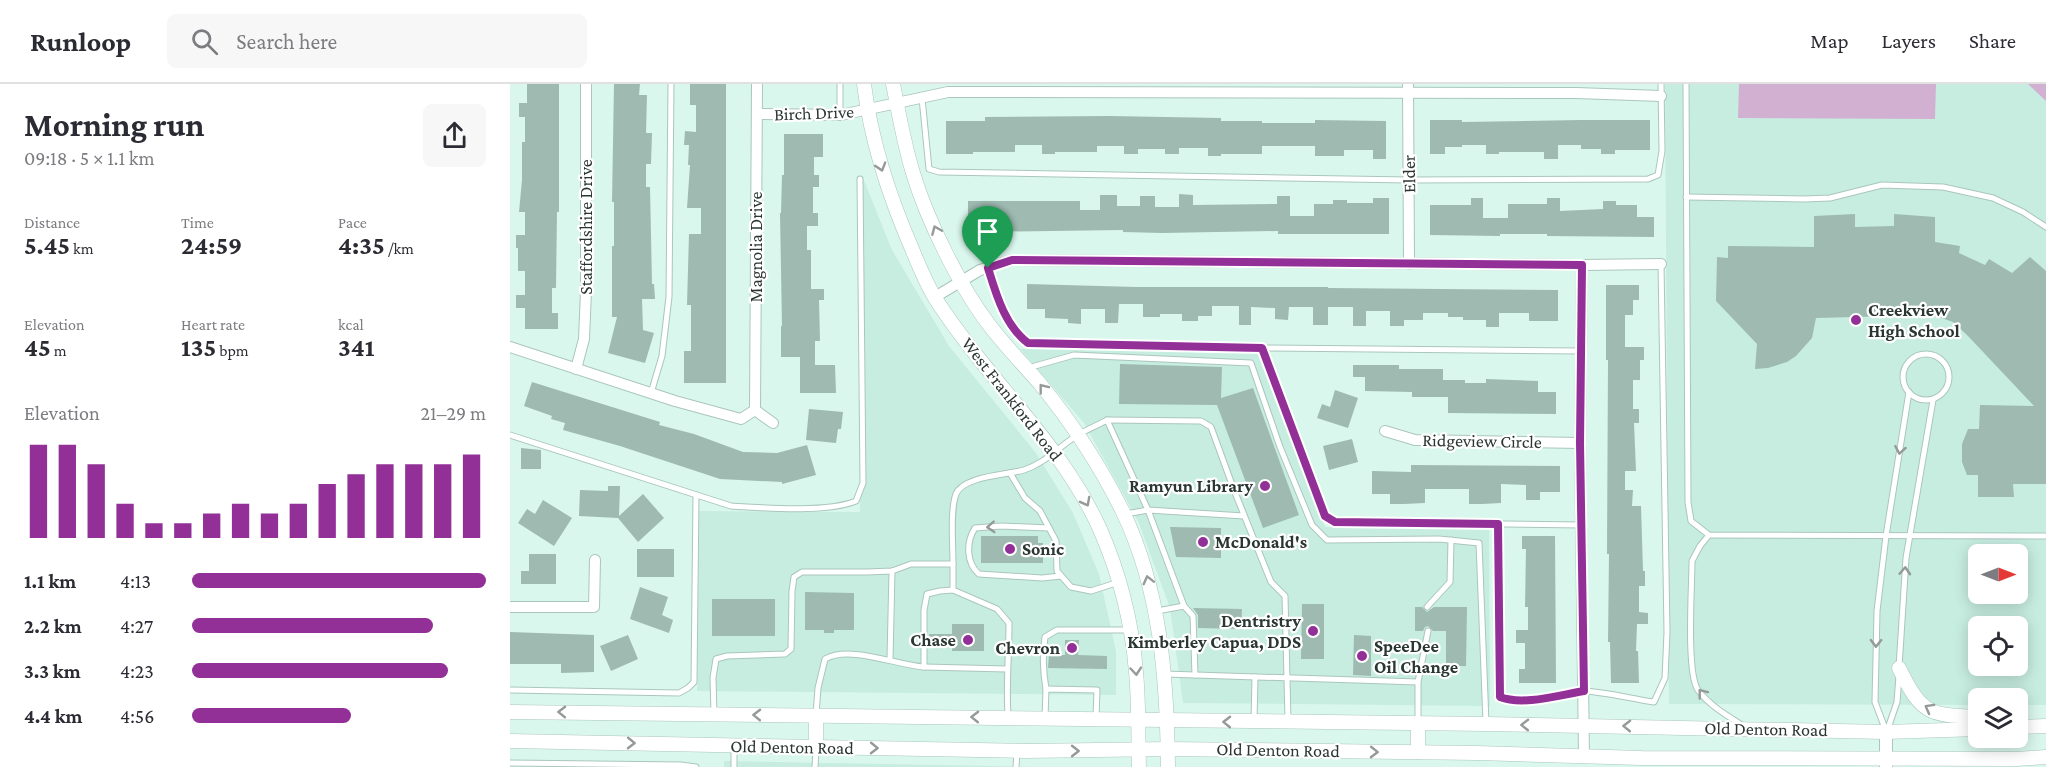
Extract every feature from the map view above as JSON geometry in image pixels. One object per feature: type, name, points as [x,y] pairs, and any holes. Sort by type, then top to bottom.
[{"type":"main road","name":"West Frankford Road","points":[[864,84],[867,110],[893,205],[935,297],[980,360],[1055,452],[1083,495],[1099,527],[1120,582],[1130,630],[1136,670],[1139,767]]},
{"type":"main road","name":"West Frankford Road","points":[[893,84],[913,174],[938,237],[962,282],[990,326],[1041,386],[1077,435],[1099,467],[1123,514],[1146,572],[1155,611],[1165,674],[1168,767]]},
{"type":"main road","points":[[1899,668],[1912,694],[1926,708],[1944,715],[1968,716]]},
{"type":"main road","name":"Old Denton Road","points":[[510,712],[1008,717],[1886,732],[1968,729]]},
{"type":"main road","points":[[816,716],[816,747]]},
{"type":"main road","points":[[1418,723],[1418,752]]},
{"type":"main road","points":[[2028,727],[2046,726]]},
{"type":"main road","name":"Old Denton Road","points":[[510,741],[1017,751],[1168,749],[1418,752],[1886,762],[2046,757]]},
{"type":"street","name":"Staffordshire Drive","points":[[576,369],[584,339],[586,291],[586,84]]},
{"type":"street","name":"Magnolia Drive","points":[[754,410],[757,84]]},
{"type":"street","name":"Birch Drive","points":[[757,114],[840,115],[948,92],[1239,88],[1576,89],[1661,96]]},
{"type":"street","name":"Elder","points":[[1408,89],[1410,264]]},
{"type":"street","points":[[935,297],[980,270],[1012,260],[1661,264]]},
{"type":"street","points":[[1582,265],[1580,443],[1584,757]]},
{"type":"street","points":[[510,347],[651,393],[741,419],[754,410],[773,423]]},
{"type":"street","name":"Ridgeview Circle","points":[[1385,431],[1415,440],[1580,443]]},
{"type":"street","points":[[510,607],[594,607],[595,561]]},
{"type":"street","points":[[1886,732],[1886,762]]},
{"type":"lane","points":[[651,393],[662,356],[668,319],[670,84]]},
{"type":"lane","points":[[840,84],[840,115]]},
{"type":"lane","points":[[922,98],[929,169],[939,172],[1408,180],[1647,179],[1658,175],[1662,151],[1661,84]]},
{"type":"lane","points":[[1686,84],[1688,502],[1691,522],[1709,536],[2046,536]]},
{"type":"lane","points":[[510,436],[731,506],[828,507],[856,501],[863,483],[860,179]]},
{"type":"lane","points":[[1686,197],[1813,199],[1830,198],[1882,185],[1943,187],[1993,198],[2023,212],[2046,227]]},
{"type":"lane","points":[[1498,524],[1500,697],[1509,700],[1526,700],[1584,691],[1654,702],[1665,678],[1667,632],[1661,264]]},
{"type":"lane","points":[[988,268],[1010,324],[1019,337],[1028,343],[1580,351]]},
{"type":"lane","points":[[1262,348],[1325,516],[1335,522],[1581,525]]},
{"type":"lane","points":[[1928,354],[1937,357],[1948,370],[1947,388],[1933,400],[1916,398],[1904,384],[1903,375],[1911,360],[1928,354]]},
{"type":"lane","points":[[1026,368],[1074,355],[1251,363],[1280,447],[1312,525],[1327,540],[1451,540],[1479,543],[1486,724]]},
{"type":"lane","points":[[1886,732],[1875,702],[1877,611],[1909,392]]},
{"type":"lane","points":[[1886,732],[1897,702],[1906,558],[1933,400]]},
{"type":"lane","points":[[1107,420],[1148,510],[1184,606],[1193,616],[1195,675]]},
{"type":"lane","points":[[953,590],[954,509],[956,493],[963,485],[978,479],[1040,464],[1077,435],[1107,420],[1201,421],[1211,427],[1271,582],[1285,596],[1288,722]]},
{"type":"lane","points":[[1010,473],[1025,498],[1040,511],[1056,541],[1057,571],[1071,587],[1091,591],[1120,582]]},
{"type":"lane","points":[[510,690],[679,693],[694,682],[696,495]]},
{"type":"lane","points":[[1123,514],[1148,510],[1244,516]]},
{"type":"lane","points":[[1049,528],[1001,526],[975,528],[969,537],[968,554],[972,568],[979,574],[1042,578],[1061,576]]},
{"type":"lane","points":[[1709,536],[1700,546],[1692,561],[1691,669],[1696,688],[1707,700],[1748,729]]},
{"type":"lane","points":[[1427,607],[1450,582],[1451,540]]},
{"type":"lane","points":[[714,714],[713,678],[716,659],[727,656],[785,654],[791,649],[794,577],[802,572],[892,571],[911,564],[953,564]]},
{"type":"lane","points":[[890,659],[892,571]]},
{"type":"lane","points":[[924,667],[924,610],[927,594],[953,590],[997,609],[1009,623],[1006,683],[1008,717]]},
{"type":"lane","points":[[1155,611],[1184,606]]},
{"type":"lane","points":[[1045,718],[1046,689],[1043,668],[1045,637],[1057,630],[1130,630]]},
{"type":"lane","points":[[1418,723],[1418,682],[1428,631]]},
{"type":"lane","points":[[816,716],[818,688],[825,659],[835,654],[890,659],[906,665],[924,667],[1007,669]]},
{"type":"lane","points":[[1165,674],[1418,682]]},
{"type":"lane","points":[[1254,722],[1255,677]]},
{"type":"lane","points":[[1046,689],[1097,690],[1096,719]]},
{"type":"lane","points":[[734,746],[734,767]]},
{"type":"lane","points":[[815,767],[816,747]]},
{"type":"lane","points":[[1016,767],[1017,751]]},
{"type":"lane","points":[[510,763],[696,767]]},
{"type":"shaded area","name":"Creekview High School","points":[[1665,84],[2046,84],[2046,705],[2028,705],[2028,688],[1968,688],[1968,705],[1669,704]]},
{"type":"shaded area","points":[[1739,84],[1936,84],[1935,119],[1738,118]]},
{"type":"shaded area","points":[[2028,84],[2046,84],[2046,101]]},
{"type":"shaded area","points":[[863,178],[892,250],[949,346],[1036,453],[1073,513],[1099,574],[1116,651],[1116,695],[697,691],[699,511],[860,512]]},
{"type":"shaded area","points":[[1020,349],[1257,353],[1325,527],[1489,529],[1490,706],[1183,703],[1170,608],[1138,521],[1084,423]]},
{"type":"shaded area","points":[[724,761],[1040,767],[724,767]]},
{"type":"building","points":[[527,84],[559,84],[559,212],[557,212],[556,288],[552,288],[552,313],[558,313],[558,329],[525,329],[525,308],[516,308],[516,295],[525,295],[525,271],[518,271],[516,235],[525,235],[525,212],[519,212],[525,117],[519,117],[519,103],[527,103]]},
{"type":"building","points":[[614,84],[640,84],[639,95],[647,95],[646,133],[652,133],[651,164],[646,164],[646,187],[650,187],[652,284],[654,284],[655,299],[642,299],[643,330],[654,333],[645,363],[608,353],[617,317],[612,317]]},
{"type":"building","points":[[690,84],[726,84],[726,383],[684,383],[684,351],[691,351],[691,305],[687,305],[689,234],[701,234],[701,208],[687,208],[690,165],[688,165],[689,145],[684,145],[685,131],[696,132],[696,105],[690,105]]},
{"type":"building","points":[[985,117],[1221,118],[1221,121],[1262,121],[1262,123],[1315,123],[1315,120],[1386,121],[1386,159],[1373,159],[1373,150],[1344,150],[1344,156],[1315,156],[1315,146],[1262,146],[1262,154],[1221,154],[1221,156],[1208,156],[1208,148],[1179,148],[1179,154],[1165,154],[1165,149],[1138,149],[1138,154],[1124,154],[1124,146],[1097,146],[1097,152],[1042,154],[1042,145],[1015,145],[1015,152],[946,154],[946,121],[985,121]]},
{"type":"building","points":[[1430,120],[1462,120],[1462,122],[1650,120],[1650,150],[1615,150],[1615,154],[1601,154],[1601,149],[1581,149],[1581,145],[1558,145],[1558,159],[1544,159],[1544,152],[1486,154],[1486,145],[1462,145],[1462,147],[1445,147],[1445,154],[1430,154]]},
{"type":"building","points":[[784,134],[823,134],[823,157],[814,157],[814,175],[819,175],[819,187],[813,187],[813,213],[818,213],[818,226],[807,226],[807,250],[811,250],[811,289],[824,289],[824,300],[819,300],[820,341],[815,341],[815,365],[835,365],[836,393],[800,393],[800,357],[781,357],[780,213],[782,175],[784,175]]},
{"type":"building","points":[[1179,194],[1193,195],[1193,205],[1277,204],[1277,196],[1290,196],[1290,216],[1314,216],[1314,204],[1333,204],[1333,200],[1347,200],[1347,203],[1373,203],[1373,198],[1389,198],[1389,234],[1278,234],[1278,231],[1162,233],[1123,232],[1123,230],[968,232],[968,201],[1080,201],[1080,210],[1100,210],[1100,195],[1117,195],[1117,206],[1140,206],[1140,196],[1155,196],[1155,207],[1179,207]]},
{"type":"building","points":[[1471,198],[1483,198],[1483,218],[1508,218],[1508,204],[1547,204],[1547,198],[1560,198],[1560,211],[1603,209],[1603,201],[1616,201],[1616,205],[1637,205],[1637,217],[1654,217],[1654,237],[1547,236],[1547,234],[1430,235],[1430,205],[1471,205]]},
{"type":"building","points":[[1855,214],[1855,227],[1894,226],[1894,214],[1935,217],[1935,242],[1960,246],[1959,253],[1985,265],[1989,259],[2012,273],[2030,257],[2046,271],[2046,484],[2013,484],[2014,497],[1978,497],[1978,475],[1967,475],[1962,462],[1962,444],[1968,429],[1979,429],[1980,405],[2034,406],[1953,322],[1933,315],[1816,318],[1812,338],[1796,356],[1787,362],[1768,368],[1755,369],[1757,344],[1716,301],[1717,257],[1728,258],[1728,246],[1814,247],[1814,216]]},
{"type":"building","points":[[1027,284],[1558,290],[1558,321],[1529,321],[1529,313],[1499,313],[1499,327],[1486,327],[1486,320],[1463,320],[1463,317],[1448,317],[1448,313],[1423,313],[1423,320],[1404,320],[1404,326],[1390,326],[1390,311],[1366,311],[1366,326],[1353,326],[1353,307],[1328,307],[1328,325],[1313,325],[1313,307],[1289,307],[1288,320],[1275,319],[1275,308],[1251,307],[1251,325],[1239,325],[1239,306],[1212,306],[1212,316],[1198,316],[1198,321],[1182,321],[1182,314],[1143,317],[1143,304],[1119,304],[1118,323],[1105,323],[1105,309],[1081,309],[1081,324],[1068,323],[1068,319],[1045,318],[1045,309],[1027,309]]},
{"type":"building","points":[[1606,285],[1639,285],[1639,300],[1633,300],[1633,315],[1625,315],[1625,347],[1644,347],[1644,360],[1640,360],[1640,380],[1633,380],[1633,409],[1639,409],[1639,423],[1634,423],[1636,471],[1625,471],[1625,490],[1633,490],[1632,506],[1641,506],[1645,586],[1639,586],[1639,612],[1648,613],[1648,624],[1637,624],[1636,651],[1638,651],[1639,683],[1611,683],[1610,642],[1608,642]]},
{"type":"building","points":[[1120,364],[1222,367],[1221,398],[1253,388],[1299,515],[1263,528],[1217,405],[1119,404]]},
{"type":"building","points":[[1353,365],[1399,365],[1399,369],[1443,369],[1443,380],[1465,380],[1465,383],[1486,383],[1486,379],[1538,381],[1538,392],[1556,392],[1556,414],[1448,413],[1448,397],[1412,397],[1412,392],[1365,391],[1365,377],[1353,377]]},
{"type":"building","points":[[532,382],[660,422],[659,425],[694,434],[743,452],[777,453],[807,445],[816,475],[782,484],[782,482],[720,479],[563,430],[565,423],[524,406]]},
{"type":"building","points":[[1335,390],[1358,398],[1348,428],[1317,418],[1322,404],[1330,407]]},
{"type":"building","points":[[809,409],[843,412],[836,443],[806,440]]},
{"type":"building","points":[[1352,439],[1358,462],[1329,470],[1323,446]]},
{"type":"building","points":[[521,448],[541,450],[541,469],[521,469]]},
{"type":"building","points":[[1411,465],[1560,466],[1560,492],[1540,492],[1540,500],[1526,500],[1526,485],[1501,484],[1501,503],[1482,504],[1469,504],[1469,489],[1425,489],[1425,503],[1390,504],[1390,494],[1372,494],[1372,471],[1411,472]]},
{"type":"building","points":[[608,486],[620,486],[619,516],[643,494],[664,518],[638,542],[618,518],[579,516],[580,490],[608,491]]},
{"type":"building","points":[[543,500],[572,518],[554,546],[518,523],[527,509],[535,514]]},
{"type":"building","points":[[1170,527],[1221,528],[1221,558],[1176,557]]},
{"type":"building","points":[[981,536],[1038,536],[1038,543],[1043,543],[1043,563],[981,563]]},
{"type":"building","points":[[1522,536],[1555,536],[1556,683],[1519,683],[1519,669],[1525,669],[1525,643],[1516,643],[1516,630],[1528,630],[1528,607],[1525,607],[1526,549],[1522,549]]},
{"type":"building","points":[[637,549],[674,549],[674,577],[637,577]]},
{"type":"building","points":[[529,554],[556,554],[556,584],[521,584],[521,571],[529,571]]},
{"type":"building","points":[[640,587],[668,597],[662,615],[673,620],[669,633],[630,619]]},
{"type":"building","points":[[805,592],[854,593],[854,630],[834,630],[834,633],[824,633],[824,630],[805,630]]},
{"type":"building","points":[[712,599],[775,599],[775,636],[712,636]]},
{"type":"building","name":"Dentristry Kimberley Capua, DDS","points":[[1302,604],[1324,604],[1324,659],[1301,659]]},
{"type":"building","points":[[1415,607],[1422,607],[1427,612],[1434,607],[1467,607],[1466,666],[1446,666],[1446,631],[1433,631],[1428,626],[1423,631],[1415,631]]},
{"type":"building","points":[[1193,608],[1242,609],[1241,629],[1198,628],[1198,615]]},
{"type":"building","name":"Chase","points":[[952,624],[984,624],[984,651],[952,651],[952,645],[929,645],[929,634],[952,634]]},
{"type":"building","points":[[510,632],[594,635],[594,672],[561,673],[561,664],[510,664]]},
{"type":"building","points":[[628,635],[638,659],[611,671],[600,646]]},
{"type":"building","name":"SpeeDee Oil Change","points":[[1354,635],[1371,636],[1371,676],[1353,675]]},
{"type":"building","name":"Chevron","points":[[1065,640],[1079,640],[1078,655],[1107,656],[1107,669],[1048,668],[1049,655],[1065,655]]},
{"type":"place","name":"Creekview High School","points":[[1856,320]]},
{"type":"place","name":"Ramyun Library","points":[[1265,486]]},
{"type":"place","name":"McDonald's","points":[[1203,542]]},
{"type":"place","name":"Sonic","points":[[1010,549]]},
{"type":"place","name":"Dentristry Kimberley Capua, DDS","points":[[1313,631]]},
{"type":"place","name":"Chase","points":[[968,640]]},
{"type":"place","name":"Chevron","points":[[1072,648]]},
{"type":"place","name":"SpeeDee Oil Change","points":[[1362,656]]},
{"type":"route","points":[[1012,260],[1582,265],[1580,443],[1584,691],[1526,700],[1509,700],[1500,697],[1498,524],[1335,522],[1325,516],[1262,348],[1028,343],[1019,337],[1010,324],[988,268],[1012,260]]}]
